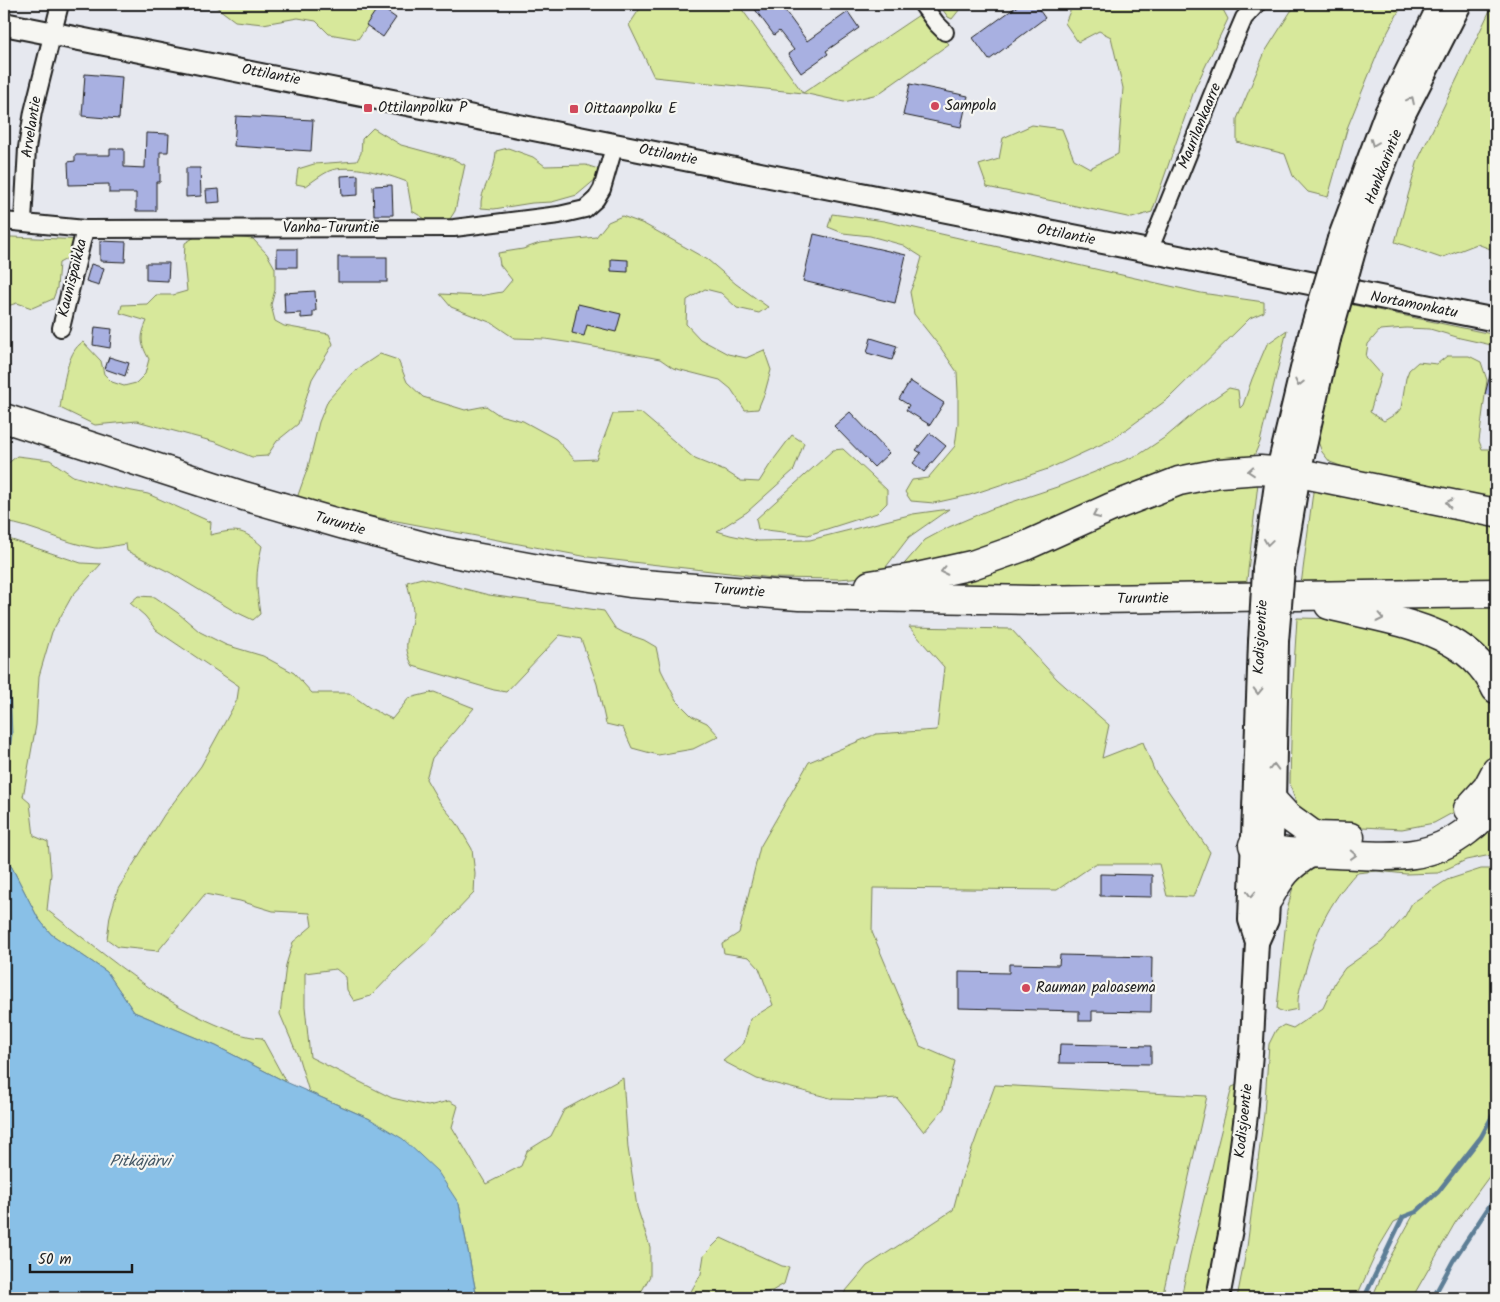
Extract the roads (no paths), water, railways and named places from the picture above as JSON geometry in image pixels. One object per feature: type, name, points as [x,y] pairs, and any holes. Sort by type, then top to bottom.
[{"type":"highway","name":"Turuntie","points":[[4,418],[244,496],[442,551],[544,570],[630,583],[800,596],[1032,600],[1496,593]]},
{"type":"highway","points":[[800,596],[913,578],[972,565],[1023,547],[1112,507],[1179,481],[1219,473],[1289,471],[1496,513]]},
{"type":"highway","points":[[1299,597],[1410,625],[1436,634],[1459,646],[1479,663],[1496,689]]},
{"type":"highway","points":[[1265,845],[1402,838],[1438,830],[1456,820],[1471,807],[1488,788],[1496,770]]},
{"type":"highway","points":[[1274,802],[1295,822],[1312,844],[1383,856],[1430,852],[1456,840],[1475,824],[1496,799]]},
{"type":"highway","points":[[1268,899],[1282,876],[1312,844]]},
{"type":"main road","name":"Hankkarintie","points":[[1319,337],[1386,113],[1440,4]]},
{"type":"main road","name":"Hankkarintie","points":[[1347,241],[1372,196],[1404,114],[1460,4]]},
{"type":"main road","name":"Ottilantie","points":[[4,24],[615,144],[1332,290]]},
{"type":"main road","name":"Nortamonkatu","points":[[1332,290],[1496,320]]},
{"type":"main road","name":"Kodisjoentie","points":[[1257,942],[1267,920],[1268,899],[1265,845],[1268,642],[1274,569],[1289,471],[1319,337]]},
{"type":"main road","name":"Kodisjoentie","points":[[1218,1298],[1231,1229],[1246,1115],[1254,1021],[1257,942],[1250,920],[1274,802],[1268,642]]},
{"type":"street","name":"Arvelantie","points":[[23,222],[27,148],[31,121],[60,4]]},
{"type":"street","points":[[922,4],[945,32]]},
{"type":"street","name":"Maurilankaarre","points":[[1150,252],[1244,18],[1257,4]]},
{"type":"street","name":"Vanha-Turuntie","points":[[4,220],[85,229],[454,228],[559,215],[585,209],[596,199],[602,189],[615,144]]},
{"type":"street","name":"Kaunispaikka","points":[[61,328],[85,229]]},
{"type":"water","points":[[4,681],[10,691],[12,734],[4,793]]},
{"type":"water","name":"Pitkäjärvi","points":[[4,852],[38,918],[51,934],[107,972],[134,1012],[216,1046],[286,1082],[370,1119],[403,1139],[438,1172],[459,1204],[477,1298],[4,1298]]},
{"type":"waterway","points":[[1364,1298],[1403,1217],[1416,1212],[1438,1192],[1481,1137],[1496,1109]]},
{"type":"waterway","points":[[1433,1298],[1453,1261],[1496,1196]]},
{"type":"place","name":"Sampola","points":[[935,106]]},
{"type":"place","name":"Ottilanpolku P","points":[[368,108]]},
{"type":"place","name":"Oittaanpolku E","points":[[574,109]]},
{"type":"place","name":"Rauman paloasema","points":[[1026,988]]}]
